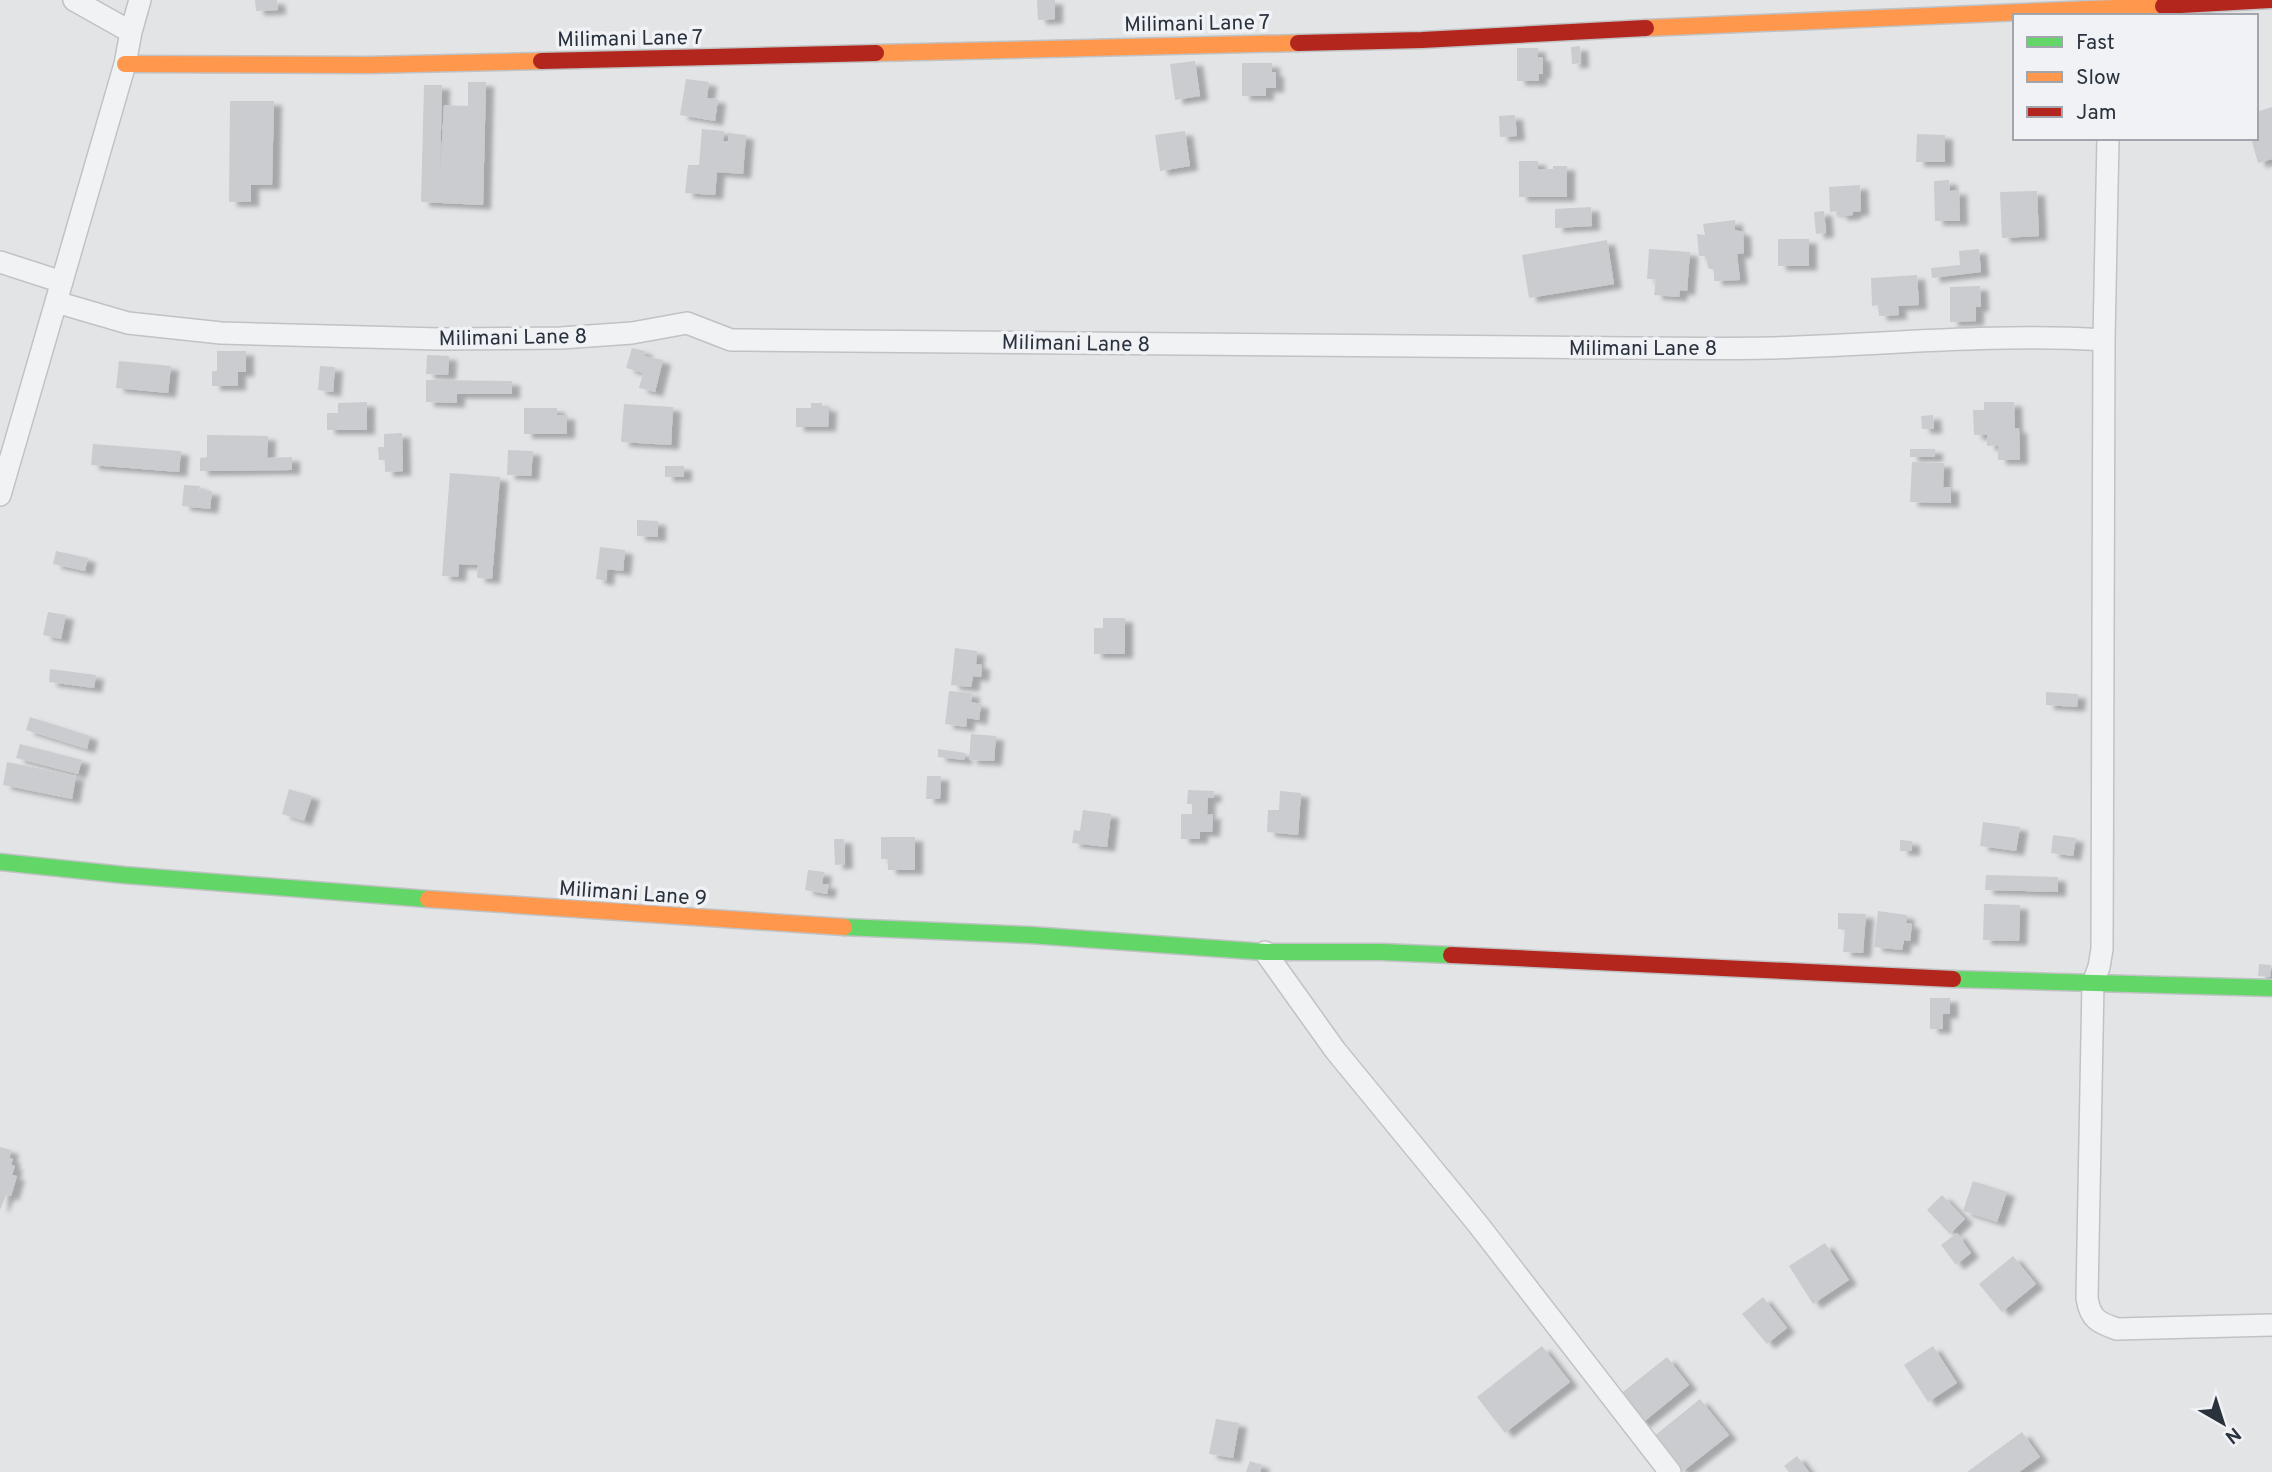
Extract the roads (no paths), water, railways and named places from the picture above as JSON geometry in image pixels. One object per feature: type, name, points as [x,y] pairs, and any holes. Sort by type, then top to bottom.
[{"type":"street","points":[[74,0],[131,32]]},
{"type":"street","points":[[0,495],[125,64],[141,0]]},
{"type":"street","name":"Milimani Lane 7","points":[[125,64],[368,65],[1422,40],[1753,22],[2270,0]]},
{"type":"street","points":[[2108,140],[2104,340],[2102,949],[2093,983],[2087,1298],[2089,1312],[2098,1323],[2117,1329],[2272,1325]]},
{"type":"street","points":[[0,262],[62,282]]},
{"type":"street","name":"Milimani Lane 8","points":[[56,302],[142,325],[221,333],[374,338],[561,338],[632,333],[687,323],[731,340],[1770,348],[2061,337],[2104,340]]},
{"type":"street","name":"Milimani Lane 9","points":[[0,862],[124,876],[528,907],[781,924],[1030,935],[1265,952],[1382,952],[1898,978],[2272,988]]},
{"type":"street","points":[[1265,952],[1335,1050],[1477,1223],[1670,1472]]}]
